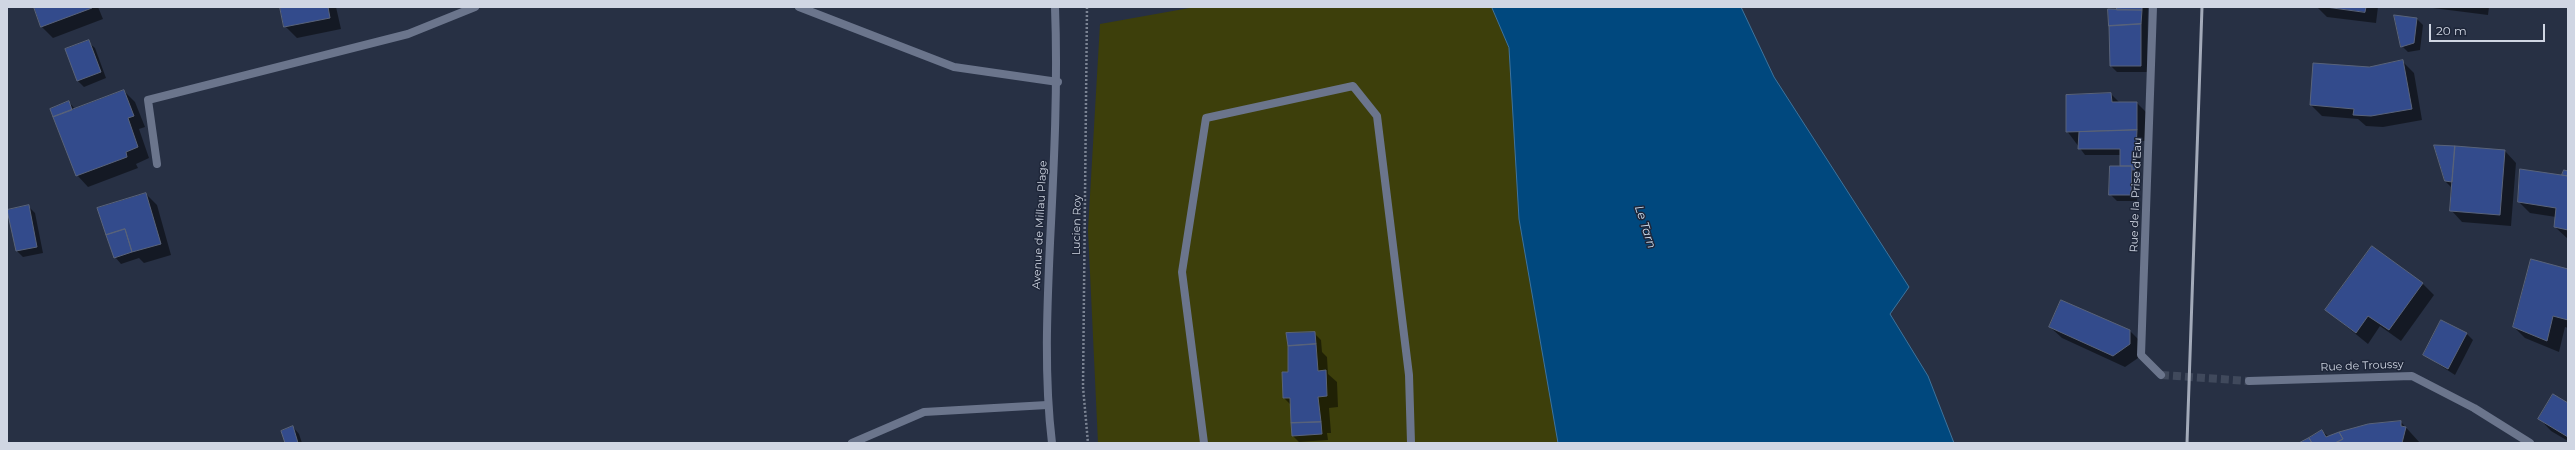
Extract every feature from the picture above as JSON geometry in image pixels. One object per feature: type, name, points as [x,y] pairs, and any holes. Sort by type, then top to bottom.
[{"type":"street","points":[[158,164],[148,100],[408,34],[475,7]]},
{"type":"street","points":[[799,7],[954,67],[1058,82]]},
{"type":"street","name":"Avenue de Millau Plage","points":[[1052,443],[1047,404],[1048,296],[1058,82],[1055,7]]},
{"type":"street","name":"Rue de la Prise d'Eau","points":[[2153,7],[2141,355],[2161,375]]},
{"type":"street","points":[[1204,443],[1182,272],[1206,118],[1353,86],[1377,116],[1409,375],[1411,443]]},
{"type":"street","name":"Rue de Troussy","points":[[2249,381],[2412,376],[2474,408],[2530,443]]},
{"type":"street","points":[[852,443],[924,412],[1047,404]]},
{"type":"path","name":"Lucien Roy","points":[[1087,7],[1083,387],[1088,443]]},
{"type":"shaded area","points":[[1195,7],[1492,7],[1509,48],[1519,219],[1558,443],[1098,443],[1088,230],[1100,24]]},
{"type":"water","name":"Le Tarn","points":[[1492,7],[1741,7],[1774,77],[1909,287],[1890,314],[1928,376],[1954,443],[1558,443],[1519,219],[1509,48]]},
{"type":"building","points":[[34,7],[92,7],[92,8],[41,27]]},
{"type":"building","points":[[280,7],[328,7],[330,18],[284,27]]},
{"type":"building","points":[[2117,7],[2142,7],[2142,10],[2117,10]]},
{"type":"building","points":[[2326,7],[2366,7],[2365,12]]},
{"type":"building","points":[[2108,9],[2142,10],[2141,24],[2109,26]]},
{"type":"building","points":[[2394,15],[2417,18],[2414,43],[2401,47]]},
{"type":"building","points":[[2141,24],[2141,66],[2110,66],[2109,26]]},
{"type":"building","points":[[89,40],[101,72],[77,81],[65,49]]},
{"type":"building","points":[[2403,60],[2412,109],[2371,116],[2353,115],[2354,109],[2310,105],[2313,63],[2369,67]]},
{"type":"building","points":[[124,90],[134,116],[128,118],[138,147],[126,152],[127,157],[76,176],[53,117]]},
{"type":"building","points":[[2111,93],[2112,102],[2137,102],[2137,130],[2066,132],[2066,95]]},
{"type":"building","points":[[69,101],[72,110],[53,117],[50,109]]},
{"type":"building","points":[[2137,130],[2135,170],[2132,170],[2132,166],[2120,166],[2120,149],[2078,149],[2079,132]]},
{"type":"building","points":[[2434,145],[2455,146],[2452,182],[2445,181]]},
{"type":"building","points":[[2455,146],[2505,150],[2500,215],[2450,211]]},
{"type":"building","points":[[2110,166],[2132,166],[2131,195],[2109,195]]},
{"type":"building","points":[[2520,169],[2568,176],[2568,230],[2554,227],[2556,208],[2518,202]]},
{"type":"building","points":[[2564,170],[2568,171],[2568,176],[2562,175]]},
{"type":"building","points":[[146,193],[161,244],[132,252],[125,229],[106,235],[97,208]]},
{"type":"building","points":[[29,205],[37,247],[16,251],[7,210]]},
{"type":"building","points":[[125,229],[132,252],[114,258],[106,235]]},
{"type":"building","points":[[2372,246],[2423,283],[2389,330],[2368,316],[2356,333],[2325,310]]},
{"type":"building","points":[[2531,259],[2568,269],[2568,320],[2553,316],[2547,341],[2513,327]]},
{"type":"building","points":[[2061,300],[2130,330],[2130,344],[2113,356],[2049,327]]},
{"type":"building","points":[[2441,320],[2467,333],[2448,369],[2423,355]]},
{"type":"building","points":[[1315,332],[1316,344],[1288,346],[1286,333]]},
{"type":"building","points":[[1316,344],[1318,371],[1326,370],[1327,396],[1318,397],[1321,422],[1291,423],[1290,398],[1283,398],[1282,372],[1288,372],[1288,346]]},
{"type":"building","points":[[2553,394],[2568,403],[2568,437],[2538,419]]},
{"type":"building","points":[[2401,421],[2401,426],[2406,427],[2402,443],[2335,443],[2343,439],[2339,432],[2368,424]]},
{"type":"building","points":[[1321,422],[1322,434],[1292,436],[1291,423]]},
{"type":"building","points":[[293,426],[298,443],[285,443],[281,431]]},
{"type":"building","points":[[2322,430],[2326,437],[2339,432],[2343,439],[2335,443],[2312,443],[2309,438]]},
{"type":"building","points":[[2309,438],[2312,443],[2299,443]]},
{"type":"tunnel","points":[[2161,375],[2249,381]]},
{"type":"railway","points":[[2187,443],[2202,7]]}]
